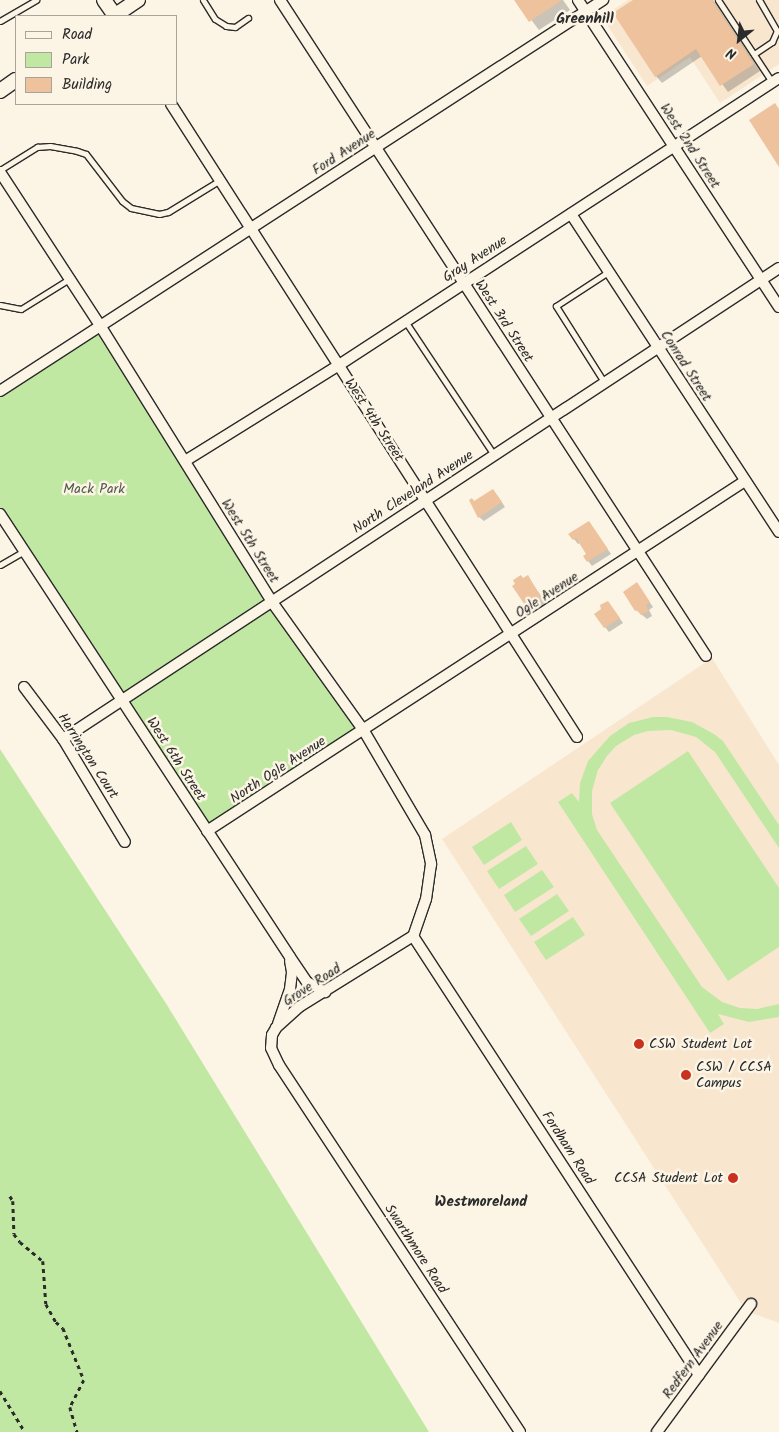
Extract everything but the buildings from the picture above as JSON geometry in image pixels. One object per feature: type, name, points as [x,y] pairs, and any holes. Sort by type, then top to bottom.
[{"type":"street","points":[[104,0],[113,15]]},
{"type":"street","points":[[116,15],[138,0]]},
{"type":"street","name":"West 3rd Street","points":[[280,0],[706,656]]},
{"type":"street","name":"West 2nd Street","points":[[578,0],[779,307]]},
{"type":"street","name":"Ford Avenue","points":[[0,391],[252,230],[603,0]]},
{"type":"street","name":"Gray Avenue","points":[[185,461],[339,365],[775,80]]},
{"type":"street","points":[[0,91],[15,81]]},
{"type":"street","name":"West 4th Street","points":[[172,105],[577,736]]},
{"type":"street","name":"West 5th Street","points":[[0,171],[101,327],[272,602],[364,731],[425,835],[430,864],[426,899],[413,936]]},
{"type":"street","name":"Conrad Street","points":[[571,214],[779,532]]},
{"type":"street","name":"North Cleveland Avenue","points":[[63,740],[779,268]]},
{"type":"street","name":"Ogle Avenue","points":[[364,731],[745,481]]},
{"type":"street","name":"West 6th Street","points":[[0,514],[290,957],[307,982],[325,992]]},
{"type":"street","name":"Harrington Court","points":[[24,687],[63,740],[125,842]]},
{"type":"street","name":"North Ogle Avenue","points":[[207,831],[364,731]]},
{"type":"street","name":"Grove Road","points":[[276,1028],[299,1007],[413,936]]},
{"type":"street","name":"Fordham Road","points":[[413,936],[699,1375]]},
{"type":"street","points":[[276,1028],[290,989],[292,972],[290,957]]},
{"type":"street","name":"Swarthmore Road","points":[[276,1028],[272,1035],[271,1048],[289,1080],[520,1432]]},
{"type":"street","name":"Redfern Avenue","points":[[657,1432],[751,1304]]},
{"type":"lane","points":[[0,21],[36,0]]},
{"type":"lane","points":[[203,0],[215,19],[226,26],[235,27],[248,18]]},
{"type":"lane","points":[[718,0],[754,54],[775,80]]},
{"type":"lane","points":[[754,54],[772,42],[777,31],[759,0]]},
{"type":"lane","points":[[0,171],[37,147],[50,146],[76,151],[86,154],[122,201],[131,208],[158,214],[168,212],[220,180]]},
{"type":"lane","points":[[604,382],[556,306],[608,272]]},
{"type":"lane","points":[[0,306],[21,309],[70,278]]},
{"type":"lane","points":[[405,321],[494,455]]},
{"type":"lane","points":[[0,565],[24,551]]},
{"type":"path","points":[[10,1196],[13,1201],[14,1234],[20,1242],[43,1260],[46,1304],[56,1322],[63,1328],[81,1370],[83,1384],[70,1407],[77,1432]]},
{"type":"path","points":[[0,1390],[25,1432]]},
{"type":"shaded area","points":[[628,0],[779,0],[779,64],[720,103],[690,57],[647,86],[602,17]]},
{"type":"shaded area","name":"CSW / CCSA Campus","points":[[712,658],[779,765],[779,1323],[746,1311],[442,839]]},
{"type":"green space","name":"Mack Park","points":[[101,327],[272,602],[364,731],[207,831],[0,514],[0,391]]},
{"type":"green space","points":[[653,717],[667,717],[692,722],[723,741],[779,825],[779,848],[715,752],[696,737],[671,730],[648,731],[634,735],[616,746],[607,756],[598,770],[592,791],[592,814],[597,830],[702,987],[722,1002],[740,1008],[757,1009],[779,1004],[779,1017],[749,1022],[718,1014],[724,1024],[710,1033],[558,802],[572,793],[579,802],[580,783],[588,761],[610,736],[629,723]]},
{"type":"green space","points":[[0,749],[167,1005],[429,1432],[0,1432]]},
{"type":"green space","points":[[688,751],[779,888],[779,947],[728,981],[610,803]]},
{"type":"green space","points":[[511,822],[522,840],[484,865],[472,847]]},
{"type":"green space","points":[[526,846],[538,864],[499,889],[487,871]]},
{"type":"green space","points":[[542,870],[554,887],[515,912],[504,895]]},
{"type":"green space","points":[[557,894],[569,911],[531,936],[519,919]]},
{"type":"green space","points":[[573,917],[585,935],[546,960],[534,942]]},
{"type":"place","name":"CSW Student Lot","points":[[639,1044]]},
{"type":"place","name":"CSW / CCSA Campus","points":[[686,1075]]},
{"type":"place","name":"CCSA Student Lot","points":[[733,1178]]},
{"type":"district","name":"Greenhill","points":[[585,20]]},
{"type":"district","name":"Westmoreland","points":[[481,1203]]}]
